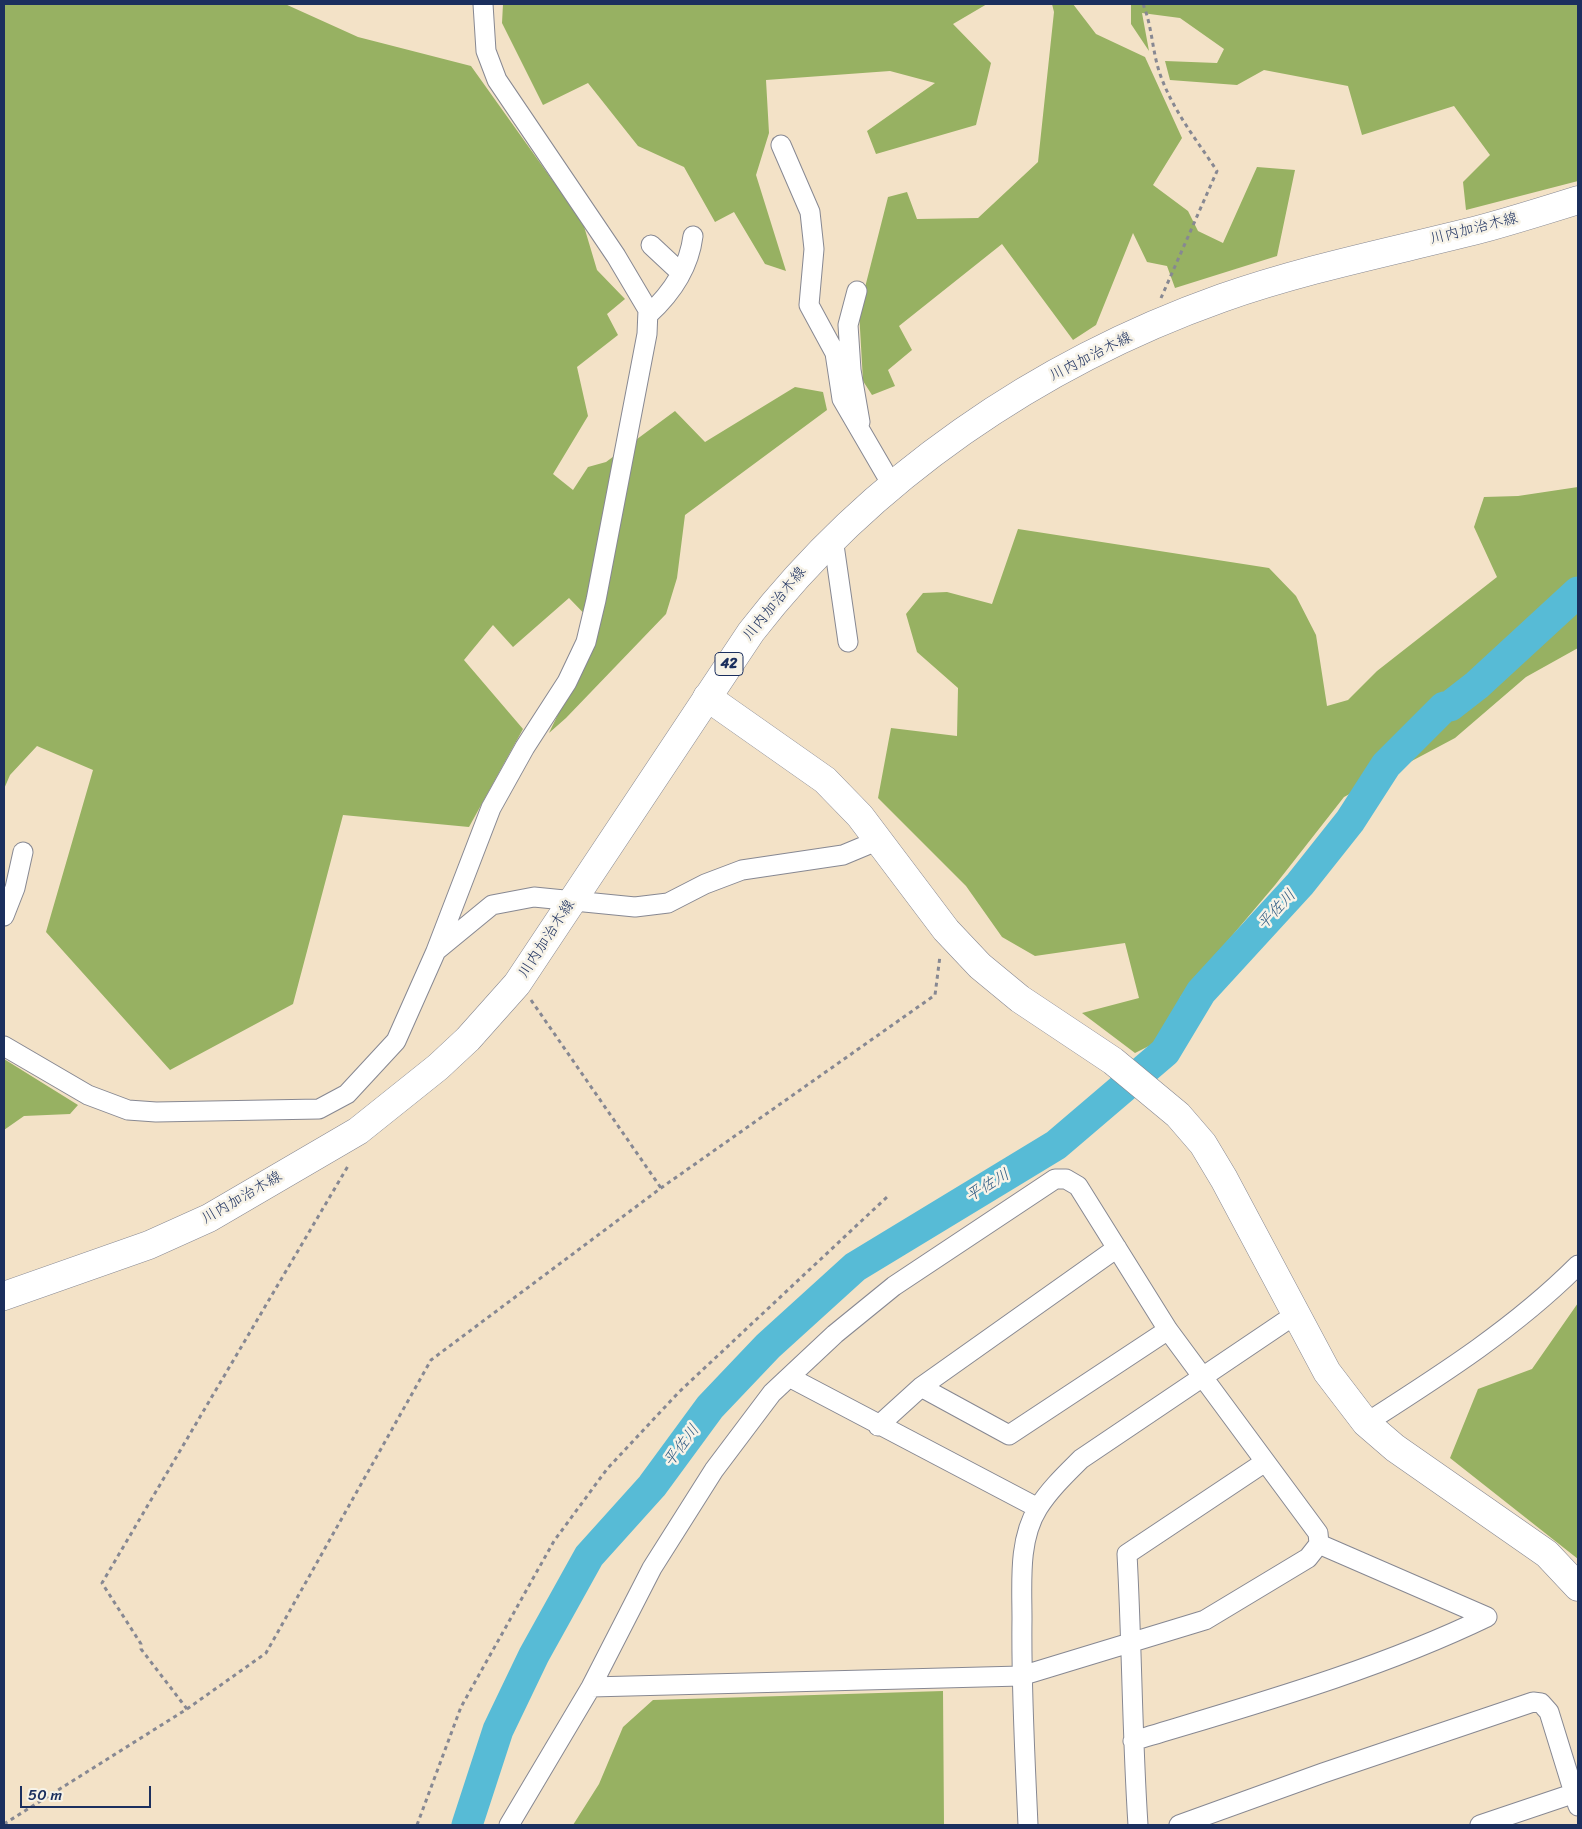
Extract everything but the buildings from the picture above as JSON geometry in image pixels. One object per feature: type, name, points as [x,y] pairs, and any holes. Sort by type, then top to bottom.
[{"type":"main road","name":"川内加治木線","points":[[4,1296],[150,1245],[210,1218],[358,1131],[438,1066],[468,1039],[517,984],[707,697],[751,632],[780,594],[833,538],[892,485],[998,408],[1073,364],[1156,325],[1222,298],[1350,260],[1480,229],[1578,200]]},
{"type":"main road","points":[[707,697],[825,780],[860,816],[946,930],[1001,985],[1113,1061],[1152,1091],[1178,1115],[1203,1144],[1327,1372],[1366,1423],[1395,1448],[1547,1554],[1578,1587]]},
{"type":"street","points":[[4,1046],[88,1095],[128,1110],[156,1112],[319,1109],[347,1094],[396,1041],[436,951],[491,808],[525,747],[567,682],[586,642],[596,600],[645,343],[648,310],[616,256],[497,80],[486,51],[483,4]]},
{"type":"street","points":[[781,145],[810,212],[814,249],[809,305],[835,353],[842,399],[892,485]]},
{"type":"street","points":[[648,315],[664,300],[681,273],[692,248],[693,236]]},
{"type":"street","points":[[651,245],[681,273]]},
{"type":"street","points":[[857,291],[848,325],[850,370],[863,438]]},
{"type":"street","points":[[833,538],[848,642]]},
{"type":"street","points":[[436,951],[492,905],[534,897],[635,907],[668,903],[705,884],[742,870],[843,856],[879,840]]},
{"type":"street","points":[[4,916],[15,888],[23,852]]},
{"type":"street","points":[[509,1825],[592,1687],[652,1568],[714,1470],[772,1393],[836,1334],[894,1286],[1055,1179],[1066,1179],[1078,1186],[1168,1330],[1201,1378],[1318,1533],[1319,1544],[1308,1558],[1205,1620],[1021,1676],[592,1687]]},
{"type":"street","points":[[878,1426],[921,1387],[1118,1248]]},
{"type":"street","points":[[1366,1423],[1473,1354],[1548,1295],[1578,1265]]},
{"type":"street","points":[[1028,1825],[1021,1676],[1023,1558],[1029,1530],[1038,1508],[1057,1482],[1081,1459],[1296,1314]]},
{"type":"street","points":[[921,1387],[1009,1435],[1168,1330]]},
{"type":"street","points":[[789,1377],[878,1426],[1038,1508]]},
{"type":"street","points":[[1138,1825],[1133,1742],[1132,1641],[1127,1554],[1265,1462]]},
{"type":"street","points":[[1133,1742],[1311,1687],[1458,1631],[1487,1617],[1319,1544]]},
{"type":"street","points":[[1179,1825],[1323,1773],[1533,1702],[1541,1703],[1549,1712],[1577,1800],[1480,1825]]},
{"type":"path","points":[[1143,4],[1148,16],[1158,70],[1168,95],[1217,172],[1158,304],[1156,325]]},
{"type":"path","points":[[4,1824],[187,1709],[266,1654],[431,1360],[661,1188],[935,996],[941,950],[946,930]]},
{"type":"path","points":[[517,984],[538,1008],[661,1188]]},
{"type":"path","points":[[187,1709],[141,1649],[141,1644],[102,1583],[348,1166]]},
{"type":"path","points":[[417,1825],[461,1707],[554,1541],[607,1469],[679,1392],[888,1197]]},
{"type":"green space","points":[[4,4],[285,4],[358,37],[471,66],[583,223],[597,270],[625,299],[607,314],[618,335],[577,367],[588,416],[553,474],[573,490],[588,467],[606,462],[675,411],[705,442],[795,387],[823,392],[827,410],[685,515],[677,578],[666,614],[566,718],[549,733],[599,629],[569,598],[513,647],[493,625],[464,660],[523,729],[469,827],[343,815],[293,1004],[170,1070],[46,932],[93,770],[37,746],[10,775],[4,789]]},
{"type":"green space","points":[[503,4],[987,4],[953,24],[991,63],[976,125],[876,154],[867,131],[935,83],[890,71],[766,80],[769,133],[756,175],[786,271],[765,264],[734,212],[715,222],[684,167],[638,146],[588,83],[543,105],[502,23]]},
{"type":"green space","points":[[1052,4],[1073,4],[1096,34],[1145,57],[1182,138],[1153,185],[1188,211],[1198,231],[1223,243],[1257,167],[1295,170],[1277,256],[1175,288],[1167,266],[1147,262],[1133,233],[1096,325],[1073,340],[1002,244],[899,326],[912,350],[888,370],[895,386],[872,395],[863,381],[859,311],[888,197],[907,192],[917,219],[978,218],[1038,162],[1054,12]]},
{"type":"green space","points":[[1131,4],[1578,4],[1578,181],[1466,210],[1463,182],[1490,155],[1454,106],[1362,135],[1348,86],[1264,70],[1237,85],[1170,80],[1165,61],[1217,63],[1224,49],[1180,18],[1142,13],[1149,51],[1131,24]]},
{"type":"green space","points":[[1578,487],[1578,648],[1526,677],[1455,738],[1344,797],[1275,885],[1181,996],[1157,1042],[1135,1053],[1082,1013],[1139,998],[1125,943],[1035,956],[1002,937],[966,886],[878,798],[891,728],[957,736],[958,688],[917,652],[906,614],[923,593],[947,592],[992,604],[1018,529],[1269,568],[1296,596],[1316,635],[1327,706],[1348,700],[1377,671],[1497,577],[1474,527],[1484,497],[1518,496]]},
{"type":"green space","points":[[4,1059],[78,1105],[70,1114],[24,1116],[4,1130]]},
{"type":"green space","points":[[1578,1303],[1578,1559],[1450,1458],[1478,1389],[1532,1369]]},
{"type":"green space","points":[[943,1691],[944,1825],[573,1825],[599,1784],[623,1727],[653,1700]]},
{"type":"waterway","name":"平佐川","points":[[467,1825],[498,1730],[534,1655],[589,1556],[652,1486],[710,1407],[768,1346],[855,1267],[1056,1145],[1165,1052],[1201,992],[1300,884],[1350,821],[1386,765],[1444,707],[1450,706],[1477,685],[1578,592]]}]
